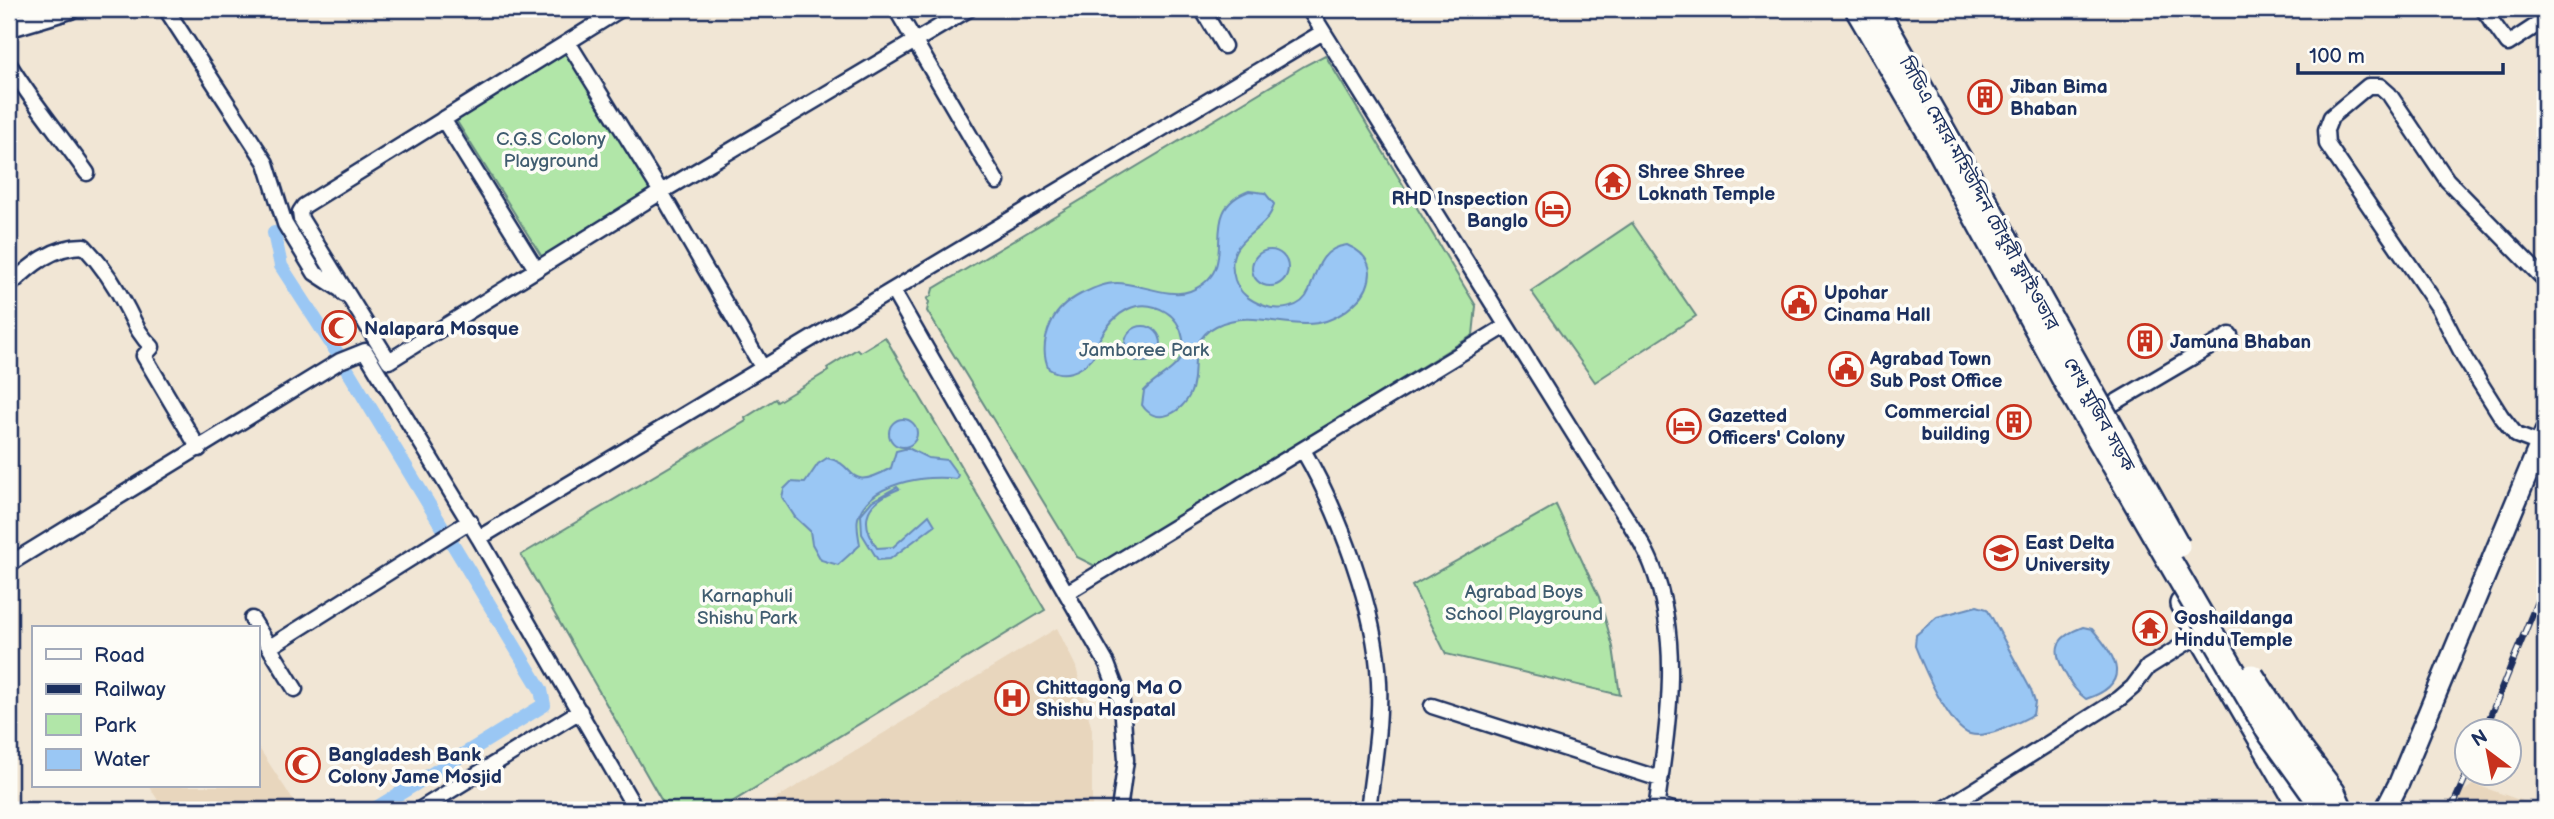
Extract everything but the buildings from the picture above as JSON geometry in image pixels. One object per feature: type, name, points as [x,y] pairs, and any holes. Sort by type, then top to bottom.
[{"type":"highway","name":"শেখ মুজিব সড়ক","points":[[1866,11],[2099,412],[2241,667],[2290,747],[2341,810]]},
{"type":"highway","name":"শেখ মুজিব সড়ক","points":[[1866,11],[2199,635],[2302,810]]},
{"type":"highway","points":[[1866,11],[2064,379],[2260,718],[2325,810]]},
{"type":"highway","name":"সিডিএ মেয়র মহিউদ্দিন চৌধুরী ফ্লাইওভার","points":[[1866,11],[2241,659],[2295,742],[2333,792],[2341,810]]},
{"type":"main road","points":[[9,27],[69,9]]},
{"type":"main road","points":[[2385,810],[2399,783],[2542,438]]},
{"type":"street","points":[[9,563],[340,361],[362,351],[370,339],[341,290],[314,273],[285,224],[266,163],[166,9]]},
{"type":"street","points":[[621,9],[443,118],[304,206],[300,212],[301,219],[389,361],[661,192],[969,9]]},
{"type":"street","points":[[896,9],[997,182]]},
{"type":"street","points":[[1202,9],[1224,46]]},
{"type":"street","points":[[1309,9],[1652,563],[1662,596],[1671,671],[1663,766],[1656,807],[1673,810]]},
{"type":"street","points":[[2483,9],[2508,44],[2540,23],[2545,31]]},
{"type":"street","points":[[480,538],[1323,32]]},
{"type":"street","points":[[566,44],[571,47],[661,192],[762,367]]},
{"type":"street","points":[[9,64],[35,106],[46,116],[87,173]]},
{"type":"street","points":[[2542,438],[2516,435],[2501,416],[2465,359],[2439,308],[2327,144],[2325,134],[2328,121],[2368,86],[2381,86],[2397,105],[2447,180],[2545,280]]},
{"type":"street","points":[[443,118],[536,269]]},
{"type":"street","points":[[9,286],[42,258],[71,246],[85,246],[127,308],[137,330],[152,347],[144,356],[199,449]]},
{"type":"street","points":[[893,291],[1107,664],[1122,703],[1126,760],[1119,810]]},
{"type":"street","points":[[1068,592],[1506,326]]},
{"type":"street","points":[[2099,412],[2230,335]]},
{"type":"street","points":[[362,351],[480,538],[636,810]]},
{"type":"street","points":[[1303,450],[1332,511],[1372,626],[1379,684],[1374,767],[1368,810]]},
{"type":"street","points":[[270,647],[469,522]]},
{"type":"street","points":[[252,619],[256,626]]},
{"type":"street","points":[[259,630],[295,689]]},
{"type":"street","points":[[1943,810],[2119,699],[2133,687],[2148,667],[2199,635]]},
{"type":"street","points":[[1432,706],[1660,779]]},
{"type":"street","points":[[419,810],[580,711]]},
{"type":"shaded area","name":"Chittagong Ma O Shishu Haspatal","points":[[1057,628],[1076,667],[1092,730],[1092,810],[757,810]]},
{"type":"shaded area","points":[[259,748],[297,806],[290,810],[164,810],[150,788],[259,788]]},
{"type":"shaded area","points":[[2468,788],[2485,788],[2545,809],[2545,810],[2436,810]]},
{"type":"green space","name":"C.G.S Colony Playground","points":[[559,40],[652,188],[542,257],[449,109]]},
{"type":"green space","name":"Jamboree Park","points":[[1325,55],[1476,306],[1473,335],[1097,567],[1077,557],[927,311],[927,299],[933,289]]},
{"type":"green space","points":[[1632,223],[1696,316],[1595,382],[1531,291]]},
{"type":"green space","name":"Karnaphuli Shishu Park","points":[[885,337],[1045,610],[719,810],[667,810],[521,555],[746,421],[745,418],[775,399],[777,402],[828,371],[827,368],[857,349],[860,352]]},
{"type":"green space","name":"Agrabad Boys School Playground","points":[[1556,505],[1599,597],[1613,647],[1620,695],[1446,654],[1412,586]]},
{"type":"water","points":[[1249,191],[1265,193],[1274,204],[1270,215],[1239,245],[1234,254],[1232,265],[1235,280],[1243,293],[1268,307],[1295,305],[1306,297],[1326,255],[1331,250],[1347,245],[1363,255],[1369,267],[1368,284],[1360,298],[1339,315],[1322,322],[1304,324],[1252,319],[1234,320],[1216,326],[1200,340],[1191,392],[1182,406],[1169,415],[1154,415],[1142,405],[1144,391],[1177,363],[1183,349],[1178,324],[1170,314],[1156,307],[1137,306],[1120,314],[1100,338],[1092,358],[1077,370],[1060,373],[1049,369],[1045,346],[1051,323],[1063,306],[1081,294],[1103,285],[1117,283],[1182,293],[1207,281],[1215,269],[1223,213],[1232,201]]},
{"type":"water","points":[[1270,250],[1283,255],[1288,268],[1283,281],[1270,286],[1257,281],[1252,268],[1257,255]]},
{"type":"water","points":[[1143,326],[1156,331],[1161,344],[1156,357],[1143,362],[1130,357],[1125,344],[1130,331]]},
{"type":"water","points":[[903,419],[913,423],[917,433],[913,443],[903,447],[893,443],[889,433],[893,423]]},
{"type":"water","points":[[908,448],[928,458],[947,460],[958,475],[956,479],[914,480],[885,489],[873,496],[858,518],[860,545],[838,565],[821,560],[812,544],[810,531],[795,517],[782,497],[784,489],[791,482],[805,483],[818,464],[827,458],[837,461],[853,475],[866,478],[891,468],[896,451]]},
{"type":"water","points":[[897,487],[899,489],[880,499],[869,512],[868,528],[877,548],[893,547],[929,515],[935,525],[890,559],[878,560],[862,534],[861,514],[872,501]]},
{"type":"water","points":[[1977,606],[1987,609],[2035,702],[2033,715],[2002,729],[1977,735],[1962,729],[1945,709],[1915,646],[1916,635],[1937,617]]},
{"type":"water","points":[[2083,627],[2092,629],[2101,640],[2114,660],[2116,669],[2110,686],[2086,699],[2067,677],[2057,650],[2062,639]]},
{"type":"waterway","points":[[274,233],[281,266],[336,351],[541,690],[544,705],[373,810]]},
{"type":"railway","points":[[2490,718],[2545,583]]},
{"type":"railway","points":[[2451,810],[2461,788]]},
{"type":"place","name":"Jiban Bima Bhaban","points":[[1985,97]]},
{"type":"place","name":"Shree Shree Loknath Temple","points":[[1613,182]]},
{"type":"place","name":"RHD Inspection Banglo","points":[[1553,209]]},
{"type":"place","name":"Upohar Cinama Hall","points":[[1799,303]]},
{"type":"place","name":"Nalapara Mosque","points":[[339,328]]},
{"type":"place","name":"Jamuna Bhaban","points":[[2145,341]]},
{"type":"place","name":"Agrabad Town Sub Post Office","points":[[1846,369]]},
{"type":"place","name":"Commercial building","points":[[2014,422]]},
{"type":"place","name":"Gazetted Officers' Colony","points":[[1684,426]]},
{"type":"place","name":"East Delta University","points":[[2001,553]]},
{"type":"place","name":"Goshaildanga Hindu Temple","points":[[2150,628]]},
{"type":"place","name":"Chittagong Ma O Shishu Haspatal","points":[[1012,698]]},
{"type":"place","name":"Bangladesh Bank Colony Jame Mosjid","points":[[303,765]]}]
